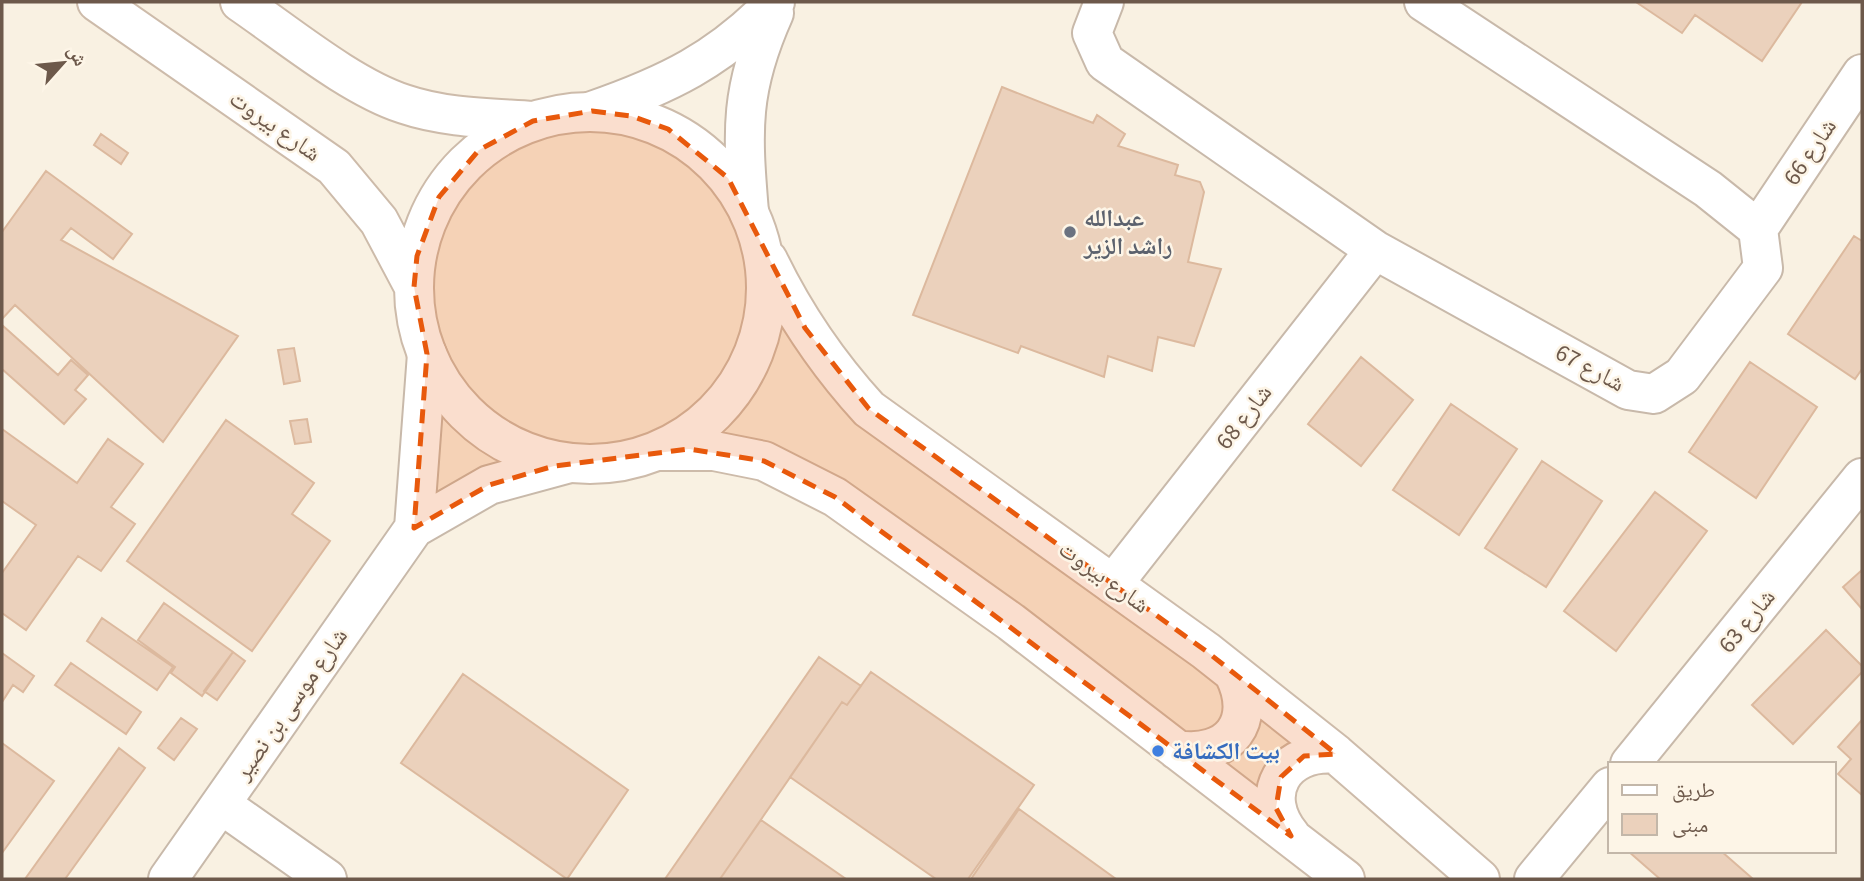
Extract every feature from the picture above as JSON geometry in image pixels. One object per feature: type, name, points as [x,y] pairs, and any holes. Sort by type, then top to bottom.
[{"type":"main road","name":"شارع بيروت","points":[[97,2],[334,167],[379,221],[414,287]]},
{"type":"main road","points":[[240,2],[355,79],[401,104],[447,114],[533,121]]},
{"type":"main road","points":[[592,111],[673,80],[706,62],[732,44],[777,2]]},
{"type":"main road","points":[[749,212],[743,132],[745,106],[755,55],[777,2]]},
{"type":"main road","name":"شارع 67","points":[[1104,2],[1092,33],[1105,62],[1375,250],[1628,390],[1654,394],[1682,376],[1763,268],[1758,229]]},
{"type":"main road","points":[[1424,2],[1708,189],[1758,229]]},
{"type":"main road","name":"شارع 66","points":[[1758,229],[1862,74]]},
{"type":"main road","points":[[658,451],[689,435],[716,412],[738,385],[754,353],[764,319],[766,284],[762,249],[749,212],[728,178],[701,150],[667,129],[631,116],[592,111],[562,113],[505,133],[479,150],[444,189],[425,226],[417,256],[414,287],[418,321],[427,354],[448,391],[484,428],[529,453],[570,463],[600,464],[658,451],[714,451],[764,461],[816,486],[1011,622],[1345,879]]},
{"type":"main road","name":"شارع بيروت","points":[[762,249],[811,338],[869,409],[1234,674],[1336,754],[1480,879]]},
{"type":"main road","name":"شارع 68","points":[[1113,584],[1375,250]]},
{"type":"main road","points":[[414,528],[427,354]]},
{"type":"main road","name":"شارع موسى بن نصير","points":[[168,879],[414,528],[489,485],[570,463]]},
{"type":"main road","name":"شارع 63","points":[[1632,762],[1862,478]]},
{"type":"main road","points":[[1177,750],[1198,753],[1218,748],[1235,734],[1243,715],[1243,693],[1234,674]]},
{"type":"main road","points":[[1291,836],[1281,824],[1276,808],[1276,792],[1281,777],[1291,765],[1304,756],[1320,752],[1336,754]]},
{"type":"main road","points":[[1534,879],[1608,790]]},
{"type":"main road","points":[[222,804],[327,879]]},
{"type":"highlighted area","points":[[592,111],[631,116],[668,129],[728,178],[805,328],[869,409],[1206,651],[1336,754],[1304,756],[1281,777],[1276,808],[1291,836],[835,497],[764,461],[689,449],[554,466],[489,485],[414,528],[427,354],[414,287],[417,256],[439,197],[479,150],[533,121]]},
{"type":"building","points":[[1636,2],[1802,2],[1762,61],[1695,15],[1682,33]]},
{"type":"building","name":"عبدالله راشد الزير","points":[[1002,87],[1093,123],[1097,115],[1125,134],[1118,146],[1178,165],[1175,175],[1200,182],[1204,192],[1188,262],[1221,269],[1194,346],[1158,337],[1152,371],[1108,356],[1104,377],[1021,346],[1018,353],[913,315]]},
{"type":"building","points":[[101,134],[128,153],[121,164],[94,145]]},
{"type":"building","points":[[46,171],[132,234],[113,259],[71,228],[61,240],[238,336],[163,442],[15,305],[2,319],[2,232]]},
{"type":"building","points":[[1854,236],[1862,241],[1862,369],[1855,379],[1788,334]]},
{"type":"building","points":[[2,325],[58,375],[71,360],[88,375],[75,390],[86,399],[64,424],[2,369]]},
{"type":"building","points":[[294,348],[300,381],[284,384],[278,350]]},
{"type":"building","points":[[1361,357],[1413,400],[1361,466],[1308,424]]},
{"type":"building","points":[[1750,362],[1817,407],[1756,498],[1689,452]]},
{"type":"building","points":[[1451,404],[1517,449],[1459,535],[1393,490]]},
{"type":"building","points":[[307,419],[311,442],[295,444],[290,421]]},
{"type":"building","points":[[226,420],[314,483],[292,514],[330,541],[252,651],[127,561]]},
{"type":"building","points":[[2,429],[77,483],[108,439],[143,464],[111,507],[135,524],[101,571],[78,556],[26,630],[2,613],[2,573],[36,525],[2,501]]},
{"type":"building","points":[[1542,461],[1602,501],[1546,587],[1485,548]]},
{"type":"building","points":[[1655,492],[1707,531],[1616,651],[1564,611]]},
{"type":"building","points":[[1862,570],[1862,609],[1843,587]]},
{"type":"building","points":[[164,603],[233,652],[202,696],[171,673],[175,667],[138,640]]},
{"type":"building","points":[[102,618],[173,667],[157,690],[87,641]]},
{"type":"building","points":[[1826,630],[1862,666],[1862,672],[1793,744],[1752,705]]},
{"type":"building","points":[[233,652],[245,661],[217,700],[204,691]]},
{"type":"building","points":[[2,653],[34,676],[23,692],[13,685],[2,702]]},
{"type":"building","points":[[819,657],[861,686],[847,705],[842,702],[720,879],[665,879]]},
{"type":"building","points":[[71,663],[141,712],[126,734],[55,685]]},
{"type":"building","points":[[871,672],[1034,785],[968,879],[936,879],[790,777],[842,702],[847,705]]},
{"type":"building","points":[[463,674],[628,790],[567,879],[401,763]]},
{"type":"building","points":[[181,718],[197,729],[174,760],[158,748]]},
{"type":"building","points":[[1862,720],[1862,795],[1838,774],[1851,759],[1838,747]]},
{"type":"building","points":[[2,743],[54,781],[2,853]]},
{"type":"building","points":[[119,748],[145,768],[65,879],[25,879]]},
{"type":"building","points":[[1019,809],[1116,879],[971,879]]},
{"type":"building","points":[[761,820],[846,879],[720,879]]},
{"type":"building","points":[[1630,853],[1723,853],[1753,879],[1660,879]]},
{"type":"place","name":"عبدالله راشد الزير","points":[[1070,232]]},
{"type":"place","name":"بيت الكشافة","points":[[1158,751]]}]
